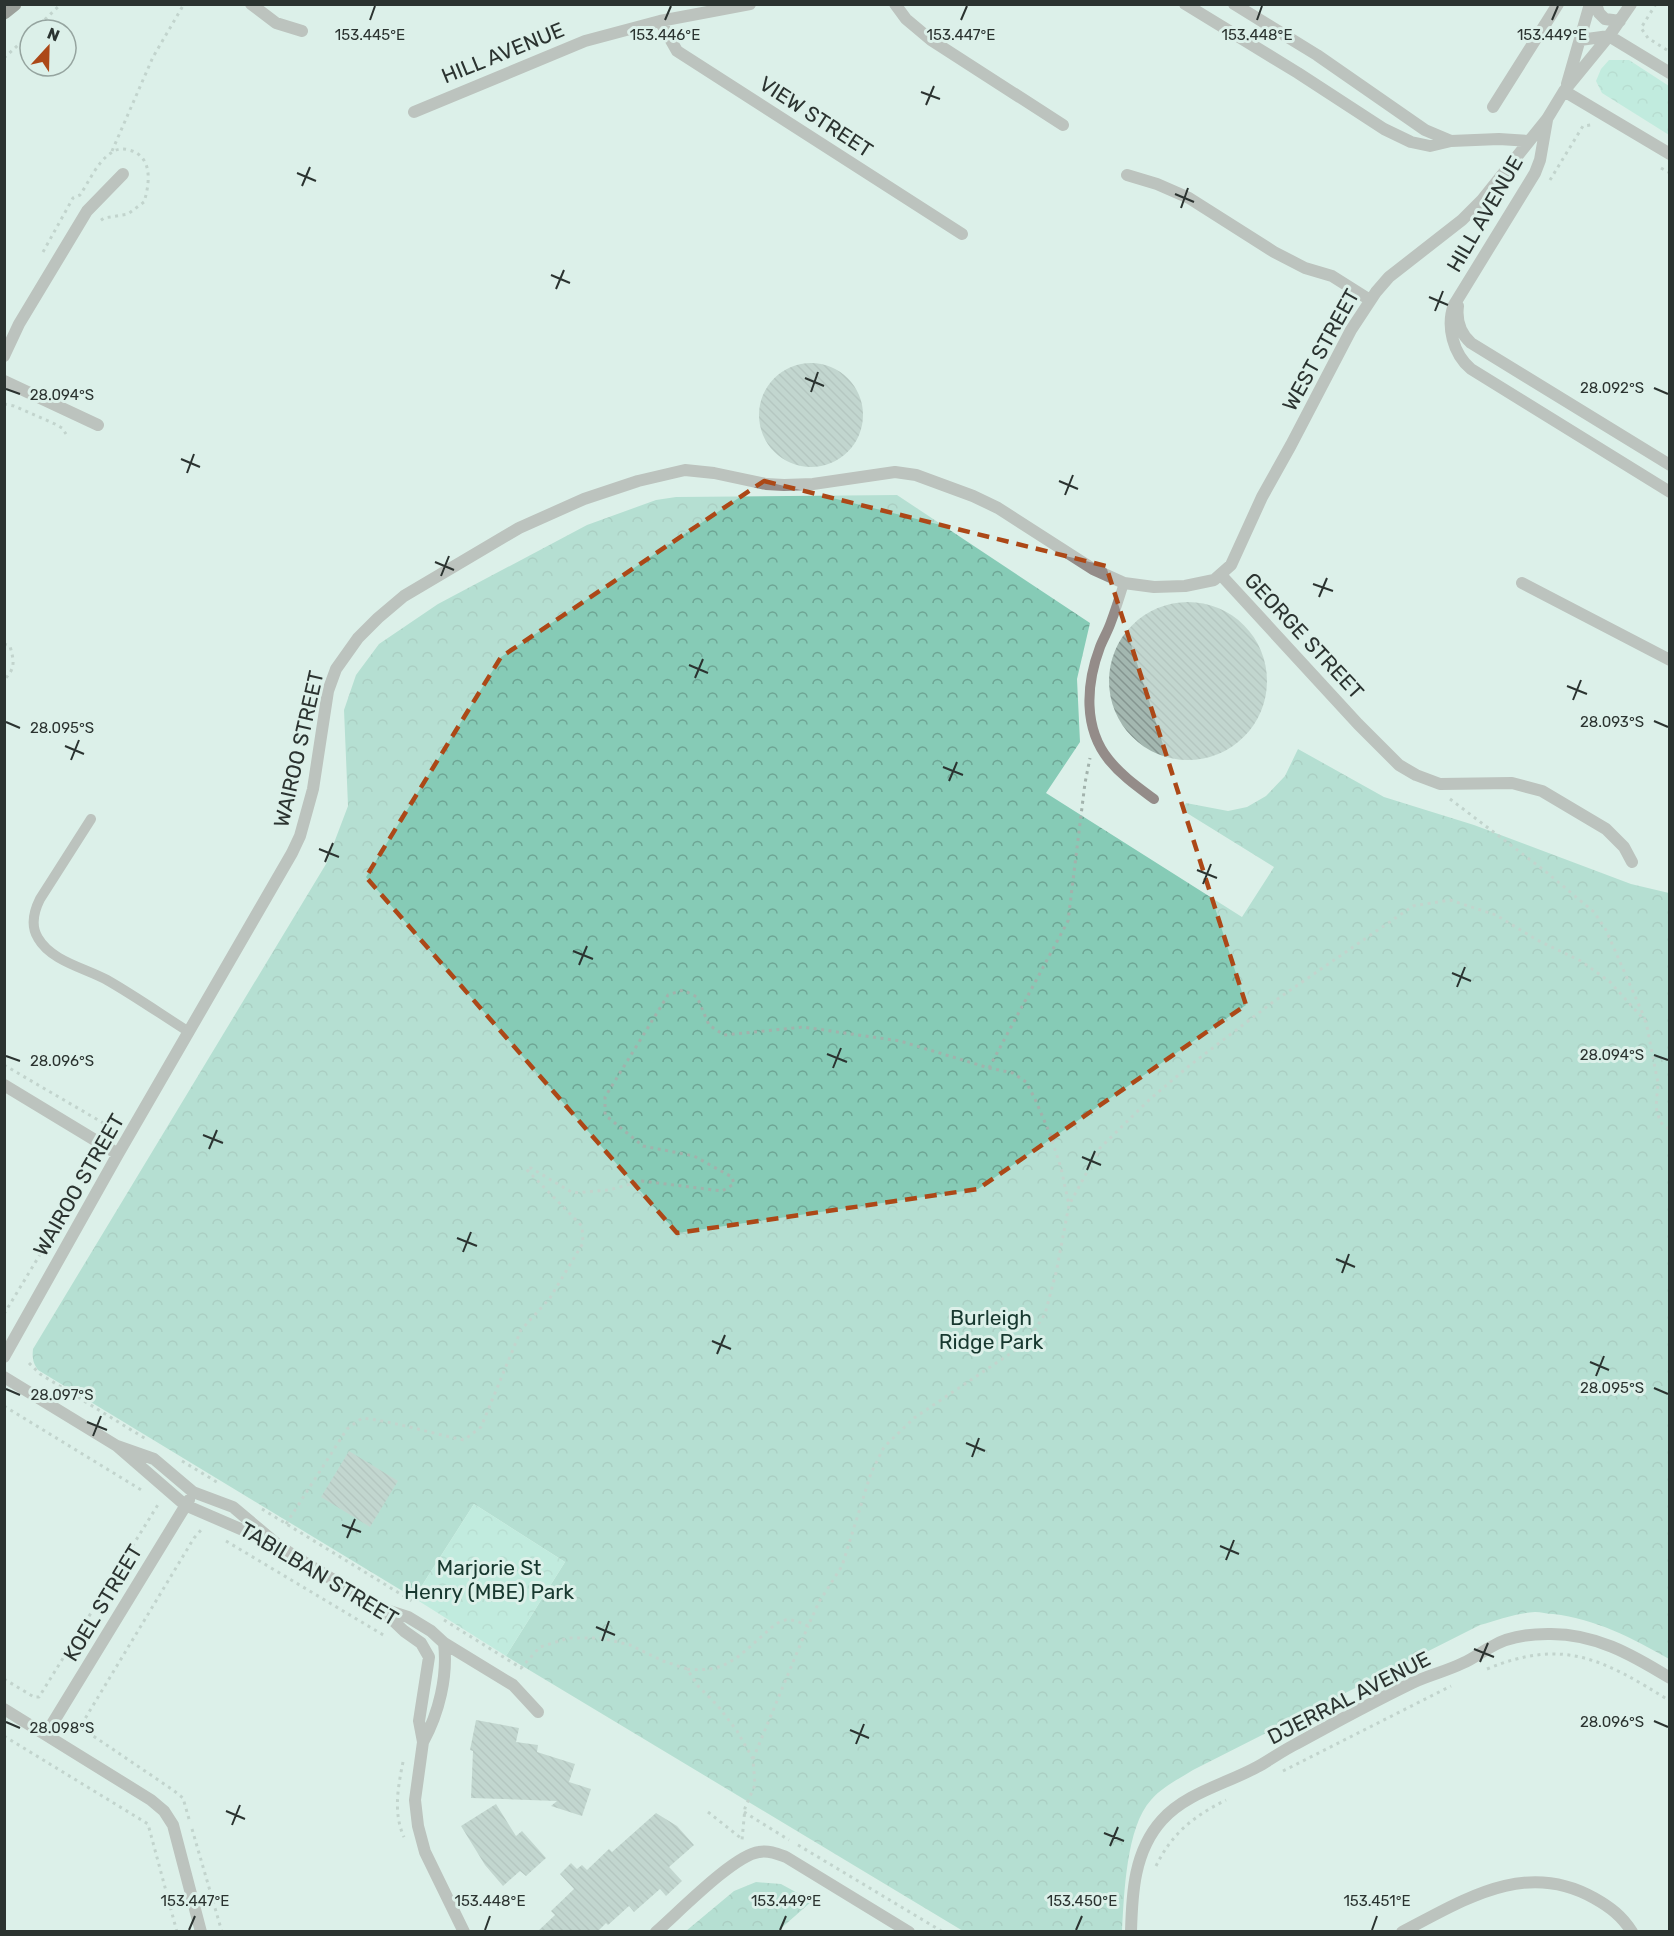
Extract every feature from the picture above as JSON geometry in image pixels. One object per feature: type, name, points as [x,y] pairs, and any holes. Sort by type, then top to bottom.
[{"type":"main road","points":[[4,12],[14,4]]},
{"type":"street","points":[[251,4],[276,23],[303,31]]},
{"type":"street","name":"HILL AVENUE","points":[[414,112],[585,41],[660,21],[750,4]]},
{"type":"street","points":[[895,4],[906,19],[931,40],[1063,125]]},
{"type":"street","points":[[1185,4],[1390,133],[1412,142],[1425,146],[1437,146],[1451,141],[1499,138],[1528,141]]},
{"type":"street","points":[[1234,4],[1317,55],[1425,130],[1451,141]]},
{"type":"street","points":[[1493,107],[1558,4]]},
{"type":"street","name":"WEST STREET","points":[[1564,91],[1590,4]]},
{"type":"street","points":[[1596,4],[1599,14],[1605,19],[1620,21]]},
{"type":"street","name":"WEST STREET","points":[[1221,575],[1238,554],[1262,497],[1292,445],[1351,330],[1370,300],[1389,277],[1473,210],[1547,119],[1564,91],[1609,36],[1631,4]]},
{"type":"street","name":"VIEW STREET","points":[[660,21],[677,51],[962,234]]},
{"type":"street","points":[[1580,40],[1609,36],[1670,73]]},
{"type":"street","points":[[1564,91],[1670,154]]},
{"type":"street","name":"HILL AVENUE","points":[[1547,119],[1540,160],[1535,173],[1452,310],[1449,324],[1455,344],[1468,367],[1670,492]]},
{"type":"street","points":[[4,356],[19,324],[87,211],[123,174]]},
{"type":"street","points":[[1127,175],[1157,184],[1189,198],[1274,252],[1308,269],[1332,276],[1370,300]]},
{"type":"street","name":"HILL AVENUE","points":[[1461,293],[1457,317],[1460,329],[1467,339],[1670,465]]},
{"type":"street","points":[[4,381],[98,425]]},
{"type":"street","name":"WAIROO STREET","points":[[4,1357],[300,836],[313,789],[328,691],[336,669],[358,638],[404,596],[519,528],[584,499],[638,481],[685,470],[714,473]]},
{"type":"street","name":"GEORGE STREET","points":[[714,473],[766,484],[784,485],[813,484],[895,472],[916,475],[965,492],[998,508],[1093,569],[1124,583],[1154,587],[1185,586],[1206,583],[1221,575],[1358,724],[1399,765],[1416,775],[1440,784],[1512,783],[1542,791],[1605,829],[1624,847],[1632,862]]},
{"type":"street","points":[[1522,583],[1670,660]]},
{"type":"street","points":[[4,1085],[118,1154]]},
{"type":"street","name":"TABILBAN STREET","points":[[4,1377],[117,1446],[185,1505],[278,1545],[380,1608],[408,1617],[431,1631],[444,1643],[513,1685],[538,1712]]},
{"type":"street","name":"TABILBAN STREET","points":[[117,1446],[154,1459],[193,1492],[233,1507],[278,1545]]},
{"type":"street","name":"KOEL STREET","points":[[46,1734],[193,1492]]},
{"type":"street","points":[[380,1608],[404,1631],[421,1643],[429,1657],[419,1721],[423,1742],[415,1800],[419,1832],[426,1852],[464,1932]]},
{"type":"street","name":"DJERRAL AVENUE","points":[[1131,1932],[1133,1888],[1141,1855],[1161,1821],[1175,1808],[1414,1682],[1461,1664],[1503,1641],[1546,1634],[1575,1635],[1616,1647],[1670,1678]]},
{"type":"street","points":[[423,1742],[432,1726],[439,1702],[445,1662],[444,1643],[426,1650]]},
{"type":"street","points":[[4,1709],[151,1800],[164,1811],[173,1826],[201,1932]]},
{"type":"street","points":[[656,1932],[729,1867],[744,1857],[758,1852],[772,1852],[786,1857],[909,1932]]},
{"type":"street","points":[[1402,1932],[1492,1888],[1529,1881],[1559,1885],[1588,1895],[1614,1911],[1632,1932]]},
{"type":"lane","points":[[1124,583],[1112,621],[1099,648],[1088,707],[1094,736],[1108,759],[1128,780],[1154,799]]},
{"type":"lane","points":[[91,819],[56,872],[34,912],[37,938],[61,959],[108,981],[189,1032]]},
{"type":"path","points":[[46,18],[61,4]]},
{"type":"path","points":[[111,153],[153,57],[184,4]]},
{"type":"path","points":[[1656,4],[1641,28],[1648,38],[1670,52]]},
{"type":"path","points":[[4,58],[18,45]]},
{"type":"path","points":[[1547,185],[1583,126],[1592,125]]},
{"type":"path","points":[[4,404],[56,424],[66,434]]},
{"type":"path","points":[[4,644],[10,646],[14,660],[12,672],[4,680]]},
{"type":"path","points":[[1069,1205],[1061,1168],[1050,1134],[1026,1082],[1013,1073],[989,1068],[1068,921],[1084,783],[1094,736]]},
{"type":"path","points":[[1444,795],[1545,871],[1594,912],[1606,930],[1646,1022],[1658,1083],[1656,1107],[1660,1122],[1670,1130]]},
{"type":"path","points":[[753,1759],[819,1602],[842,1566],[871,1473],[884,1446],[914,1418],[1026,1343],[1045,1314],[1056,1273],[1069,1205],[1100,1148],[1149,1100],[1189,1066],[1273,1002],[1413,906],[1450,900],[1496,915],[1537,940],[1581,961],[1610,982],[1646,1022]]},
{"type":"path","name":"TABILBAN STREET","points":[[419,1605],[286,1524],[347,1429],[362,1418],[464,1440],[481,1428],[521,1330],[550,1298],[583,1243],[582,1226],[526,1169],[531,1168],[573,1193],[609,1190],[642,1181],[722,1191],[734,1184],[732,1177],[694,1155],[643,1146],[605,1115],[605,1097],[668,995],[683,990],[698,997],[709,1025],[724,1035],[803,1028],[900,1041],[989,1068]]},
{"type":"path","points":[[4,1065],[105,1124]]},
{"type":"path","points":[[4,1314],[67,1210]]},
{"type":"path","points":[[4,1406],[150,1496]]},
{"type":"path","name":"KOEL STREET","points":[[4,1678],[34,1697],[39,1697],[160,1502]]},
{"type":"path","name":"KOEL STREET","points":[[80,1727],[188,1548],[205,1529]]},
{"type":"path","name":"TABILBAN STREET","points":[[217,1535],[388,1638]]},
{"type":"path","points":[[438,1616],[521,1668],[540,1647],[569,1638],[601,1638],[630,1645],[663,1661],[687,1669],[705,1671],[722,1666],[742,1654],[775,1625],[785,1620],[794,1620],[808,1626]]},
{"type":"path","points":[[1486,1670],[1516,1659],[1542,1654],[1583,1657],[1631,1677],[1670,1701]]},
{"type":"path","points":[[687,1669],[698,1686],[718,1706],[737,1731],[753,1759],[756,1785],[744,1812],[742,1840]]},
{"type":"path","points":[[1277,1774],[1455,1684]]},
{"type":"path","points":[[4,1736],[148,1824],[177,1932]]},
{"type":"path","points":[[1153,1871],[1171,1841],[1191,1820],[1235,1795]]},
{"type":"path","points":[[708,1812],[758,1852]]},
{"type":"path","points":[[744,1812],[943,1932]]},
{"type":"highlighted area","points":[[764,481],[1106,566],[1246,1005],[978,1189],[677,1233],[366,877],[501,657]]},
{"type":"green space","points":[[1609,60],[1629,60],[1669,86],[1669,135],[1602,93],[1596,81],[1601,69]]},
{"type":"green space","name":"Burleigh Ridge Park","points":[[897,495],[1090,623],[1077,679],[1080,742],[1046,793],[1242,917],[1274,867],[1182,810],[1186,803],[1228,811],[1247,807],[1266,796],[1285,776],[1298,749],[1384,797],[1474,825],[1631,884],[1669,893],[1669,1659],[1613,1630],[1569,1617],[1537,1612],[1480,1625],[1193,1770],[1160,1791],[1143,1812],[1131,1844],[1125,1881],[1122,1931],[963,1931],[506,1656],[565,1562],[474,1504],[414,1598],[38,1370],[33,1358],[33,1349],[326,864],[348,806],[344,710],[356,675],[379,644],[438,604],[587,525],[656,500],[676,497]]},
{"type":"green space","name":"Marjorie St Henry (MBE) Park","points":[[474,1504],[565,1562],[506,1656],[414,1598]]},
{"type":"green space","points":[[756,1882],[781,1884],[812,1901],[778,1931],[686,1931],[734,1891]]},
{"type":"building","points":[[811,363],[831,367],[848,378],[859,395],[863,415],[859,435],[848,452],[831,463],[811,467],[791,463],[774,452],[763,435],[759,415],[763,395],[774,378],[791,367]]},
{"type":"building","points":[[1188,602],[1218,608],[1244,625],[1261,651],[1267,681],[1261,711],[1244,737],[1218,754],[1188,760],[1158,754],[1132,737],[1115,711],[1109,681],[1115,651],[1132,625],[1158,608]]},
{"type":"building","points":[[349,1451],[398,1481],[370,1527],[321,1497]]},
{"type":"building","points":[[476,1720],[519,1728],[516,1742],[538,1745],[537,1752],[575,1764],[569,1782],[591,1789],[582,1816],[551,1806],[557,1801],[471,1798],[473,1751],[470,1750]]},
{"type":"building","points":[[496,1804],[516,1836],[522,1831],[546,1858],[526,1876],[520,1871],[503,1886],[485,1865],[461,1826]]},
{"type":"building","points":[[656,1813],[677,1826],[694,1845],[669,1867],[682,1881],[666,1896],[660,1889],[634,1912],[629,1906],[597,1932],[537,1932],[555,1915],[551,1911],[574,1889],[560,1874],[571,1863],[577,1869],[582,1865],[587,1870],[609,1849],[612,1852]]}]
